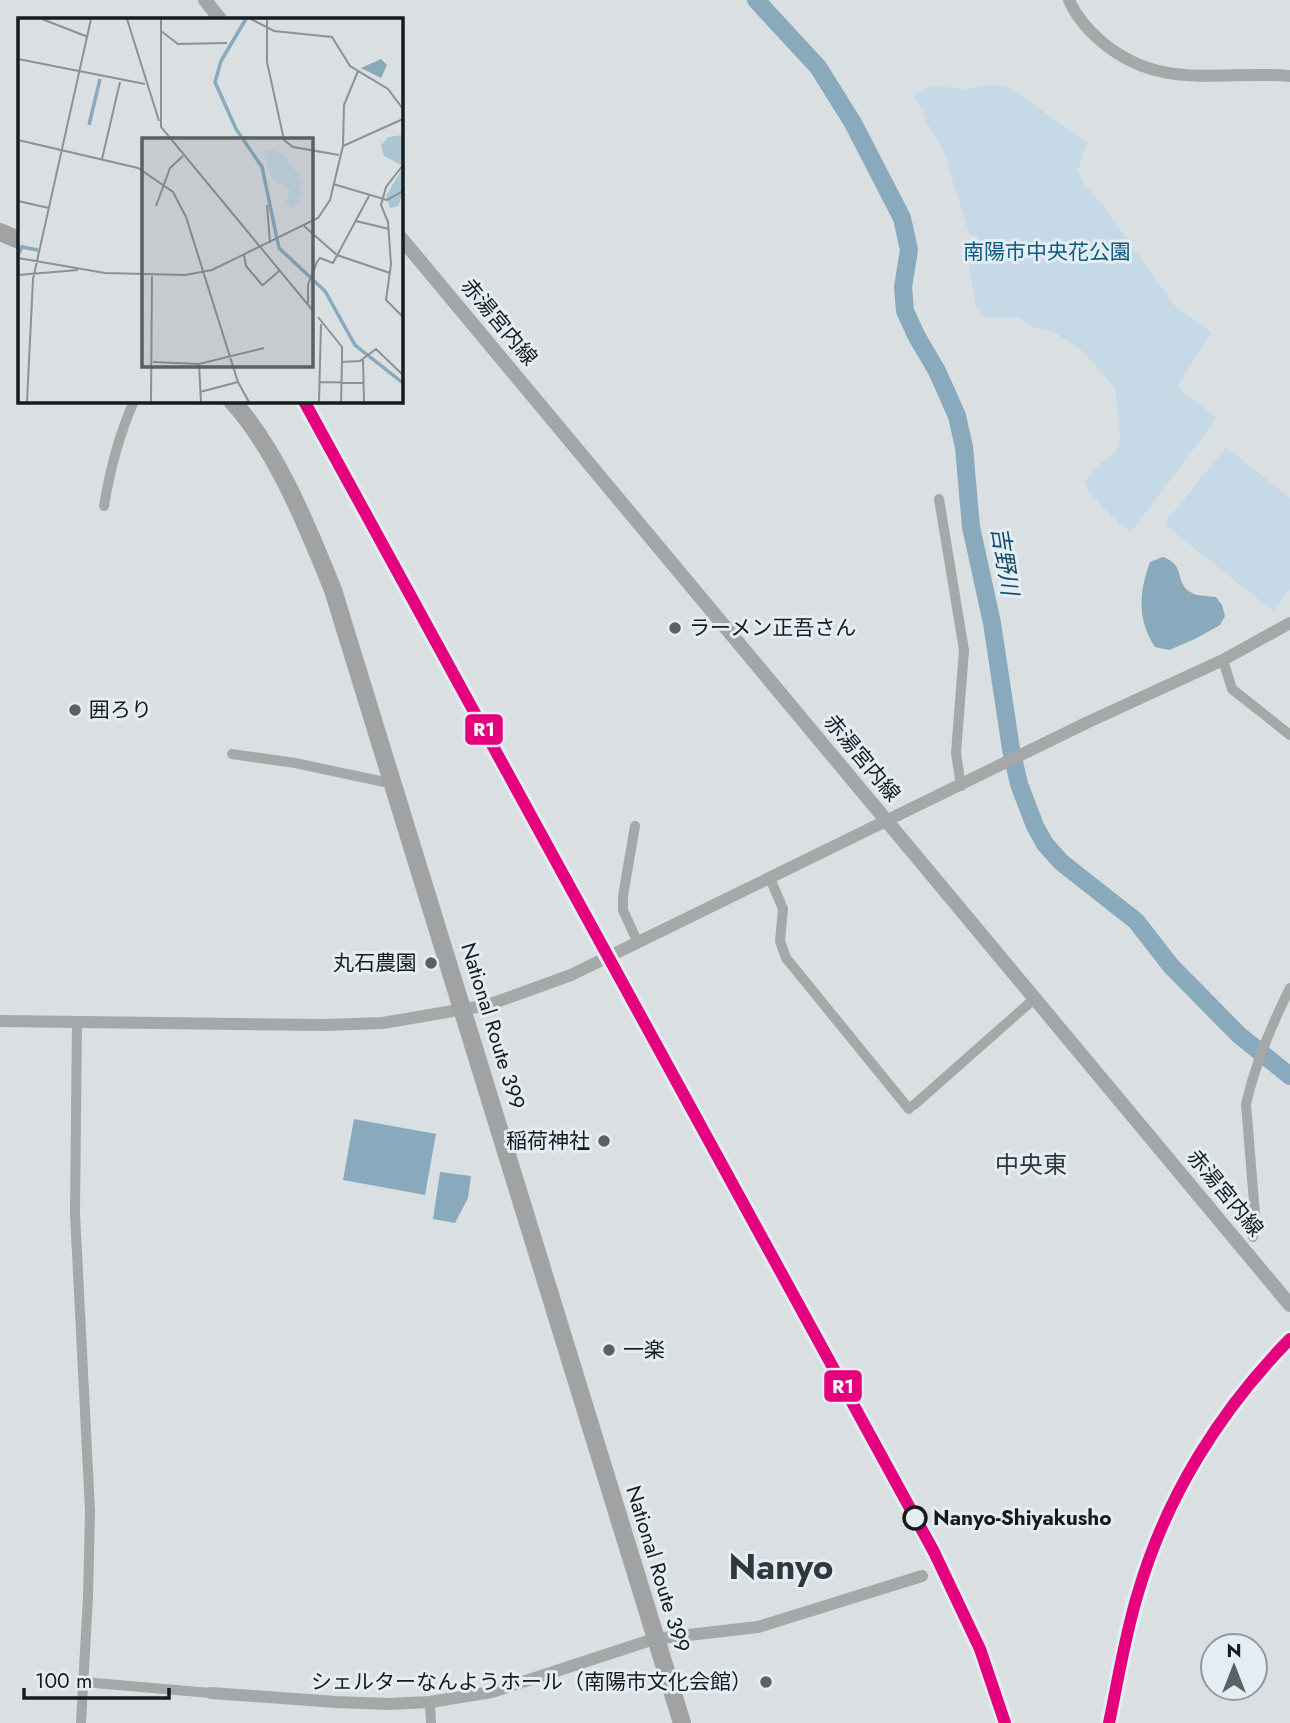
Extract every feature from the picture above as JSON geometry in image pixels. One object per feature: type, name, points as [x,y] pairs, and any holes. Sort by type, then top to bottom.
[{"type":"highway","points":[[0,232],[18,240]]},
{"type":"highway","name":"National Route 399","points":[[233,402],[257,431],[309,531],[333,590],[682,1723]]},
{"type":"main road","points":[[205,0],[219,18]]},
{"type":"main road","name":"赤湯宮内線","points":[[402,239],[1290,1305]]},
{"type":"street","points":[[1069,0],[1073,10],[1090,32],[1115,53],[1140,67],[1177,75],[1290,76]]},
{"type":"street","points":[[104,506],[119,439],[134,402]]},
{"type":"street","points":[[939,499],[964,650],[956,753],[961,786]]},
{"type":"street","points":[[0,1021],[325,1025],[383,1023],[464,1010],[530,992],[638,943],[1086,723],[1223,660],[1290,623]]},
{"type":"street","points":[[1223,660],[1232,689],[1290,735]]},
{"type":"street","points":[[232,754],[295,763],[394,784]]},
{"type":"street","points":[[635,826],[623,895],[623,910],[638,943]]},
{"type":"street","points":[[770,878],[783,909],[780,941],[786,958],[912,1107],[1034,999]]},
{"type":"street","points":[[1253,1237],[1256,1227],[1247,1104],[1250,1087],[1280,1007],[1290,988]]},
{"type":"street","points":[[77,1021],[75,1213],[90,1511],[81,1723]]},
{"type":"street","points":[[83,1682],[336,1702],[430,1702],[492,1692],[654,1639],[758,1627],[922,1576]]},
{"type":"street","points":[[430,1702],[431,1723]]},
{"type":"green space","name":"南陽市中央花公園","points":[[985,85],[1008,87],[1087,142],[1078,170],[1085,185],[1175,306],[1212,332],[1177,387],[1217,418],[1131,532],[1098,502],[1084,482],[1118,447],[1120,434],[1115,388],[1081,350],[1054,332],[1035,328],[1020,318],[985,317],[976,308],[969,263],[977,237],[970,234],[967,227],[943,150],[913,97],[930,87],[965,89]]},
{"type":"green space","points":[[1226,447],[1290,498],[1290,589],[1273,611],[1164,524]]},
{"type":"shaded area","points":[[1163,557],[1175,565],[1187,590],[1196,595],[1216,597],[1225,616],[1220,625],[1169,650],[1155,647],[1149,637],[1142,605],[1150,562]]},
{"type":"shaded area","points":[[354,1119],[436,1134],[425,1195],[343,1180]]},
{"type":"shaded area","points":[[440,1172],[471,1176],[468,1198],[455,1223],[433,1219]]},
{"type":"waterway","name":"吉野川","points":[[756,0],[818,67],[853,123],[902,218],[909,250],[903,287],[905,311],[957,416],[964,447],[971,527],[992,623],[1011,749],[1019,784],[1035,826],[1045,844],[1061,862],[1136,921],[1171,966],[1239,1035],[1290,1076]]},
{"type":"transit line","name":"R1","points":[[305,402],[934,1552],[980,1649],[1005,1723]]},
{"type":"transit line","name":"R1","points":[[1109,1723],[1133,1609],[1150,1557],[1180,1489],[1219,1425],[1241,1395],[1290,1339]]},
{"type":"place","name":"ラーメン正吾さん","points":[[675,628]]},
{"type":"place","name":"囲ろり","points":[[75,710]]},
{"type":"place","name":"丸石農園","points":[[431,963]]},
{"type":"place","name":"稲荷神社","points":[[604,1141]]},
{"type":"place","name":"一楽","points":[[609,1350]]},
{"type":"place","name":"Nanyo-Shiyakusho","points":[[915,1518]]},
{"type":"place","name":"シェルターなんようホール（南陽市文化会館）","points":[[766,1682]]},
{"type":"district","name":"中央東","points":[[1031,1164]]},
{"type":"district","name":"Nanyo","points":[[781,1567]]}]
